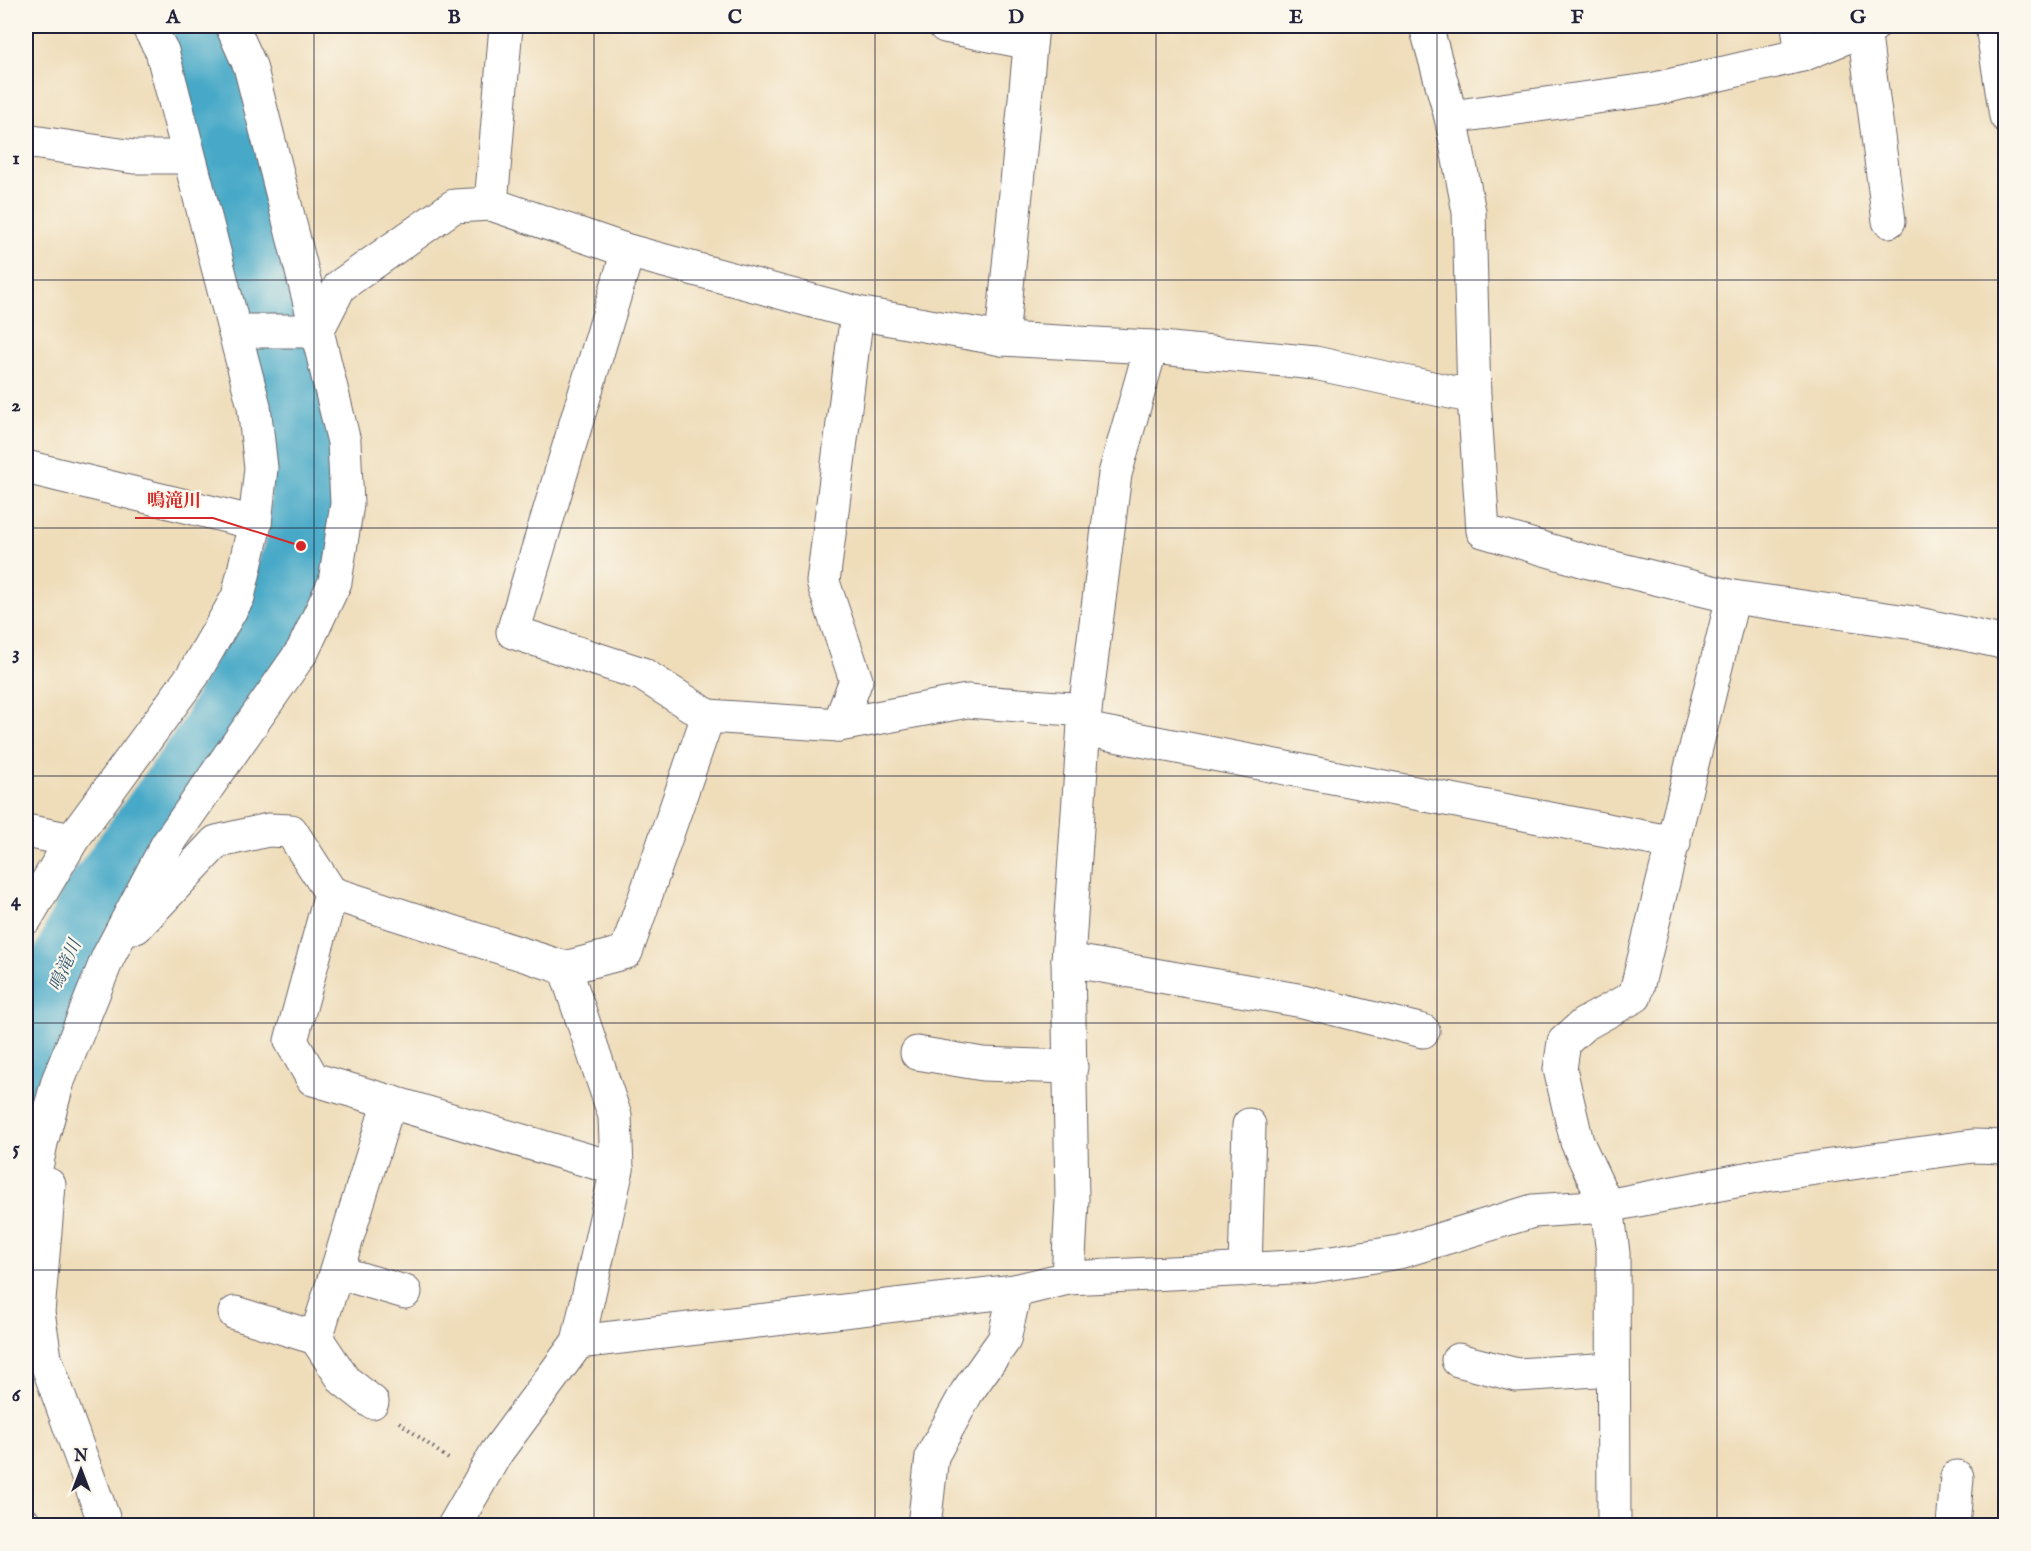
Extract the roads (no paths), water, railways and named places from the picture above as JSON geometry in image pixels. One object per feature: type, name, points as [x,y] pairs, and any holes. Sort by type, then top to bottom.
[{"type":"street","points":[[26,918],[72,840],[193,675],[238,597],[255,523],[261,468],[247,331],[188,157],[162,51],[148,26]]},
{"type":"street","points":[[26,1218],[40,1143],[58,1081],[108,957],[166,845],[303,650],[335,582],[347,504],[344,442],[310,331],[250,66],[232,26]]},
{"type":"street","points":[[491,204],[506,26]]},
{"type":"street","points":[[945,26],[1031,34],[1002,339]]},
{"type":"street","points":[[1426,26],[1451,117],[1469,212],[1474,397],[1483,531],[1585,561],[1734,597],[1914,623],[2006,643]]},
{"type":"street","points":[[1992,26],[2006,116]]},
{"type":"street","points":[[1451,117],[1655,88],[1800,40],[1869,27],[1889,221]]},
{"type":"street","points":[[26,141],[134,157],[188,157]]},
{"type":"street","points":[[310,331],[340,286],[454,206],[491,204],[628,251],[857,314],[1002,339],[1151,347],[1315,363],[1474,397]]},
{"type":"street","points":[[628,251],[513,632],[642,674],[708,716],[839,726],[967,701],[1084,719],[1674,843]]},
{"type":"street","points":[[839,726],[856,680],[823,582],[857,314]]},
{"type":"street","points":[[247,331],[310,331]]},
{"type":"street","points":[[1068,1278],[1072,1200],[1068,960],[1084,719],[1115,474],[1151,347]]},
{"type":"street","points":[[26,467],[255,523]]},
{"type":"street","points":[[1614,1526],[1613,1252],[1607,1206],[1577,1142],[1560,1069],[1564,1042],[1583,1025],[1635,996],[1734,597]]},
{"type":"street","points":[[108,957],[216,842],[268,830],[291,831],[330,893],[564,968],[626,952],[708,716]]},
{"type":"street","points":[[26,831],[72,840]]},
{"type":"street","points":[[330,893],[291,1041],[313,1079],[617,1169]]},
{"type":"street","points":[[1068,960],[1303,1001],[1423,1031]]},
{"type":"street","points":[[454,1526],[496,1453],[578,1341],[617,1169],[615,1116],[564,968]]},
{"type":"street","points":[[917,1053],[983,1064],[1071,1068]]},
{"type":"street","points":[[58,1081],[38,1312],[45,1358],[106,1526]]},
{"type":"street","points":[[316,1338],[389,1102]]},
{"type":"street","points":[[1245,1270],[1249,1125]]},
{"type":"street","points":[[578,1341],[1015,1291],[1068,1278],[1313,1266],[1399,1252],[1533,1211],[1607,1206],[1766,1175],[1973,1146],[2006,1147]]},
{"type":"street","points":[[337,1272],[405,1292]]},
{"type":"street","points":[[924,1526],[932,1456],[967,1392],[1004,1340],[1015,1291]]},
{"type":"street","points":[[236,1313],[316,1338],[344,1380],[372,1402]]},
{"type":"street","points":[[1458,1360],[1517,1375],[1612,1369]]},
{"type":"street","points":[[1953,1526],[1957,1477]]},
{"type":"waterway","name":"鳴滝川","points":[[26,1080],[44,1013],[93,905],[211,741],[258,651],[301,546],[306,485],[291,378],[227,145],[186,26]]},
{"type":"place","name":"鳴滝川","points":[[301,546]]}]
